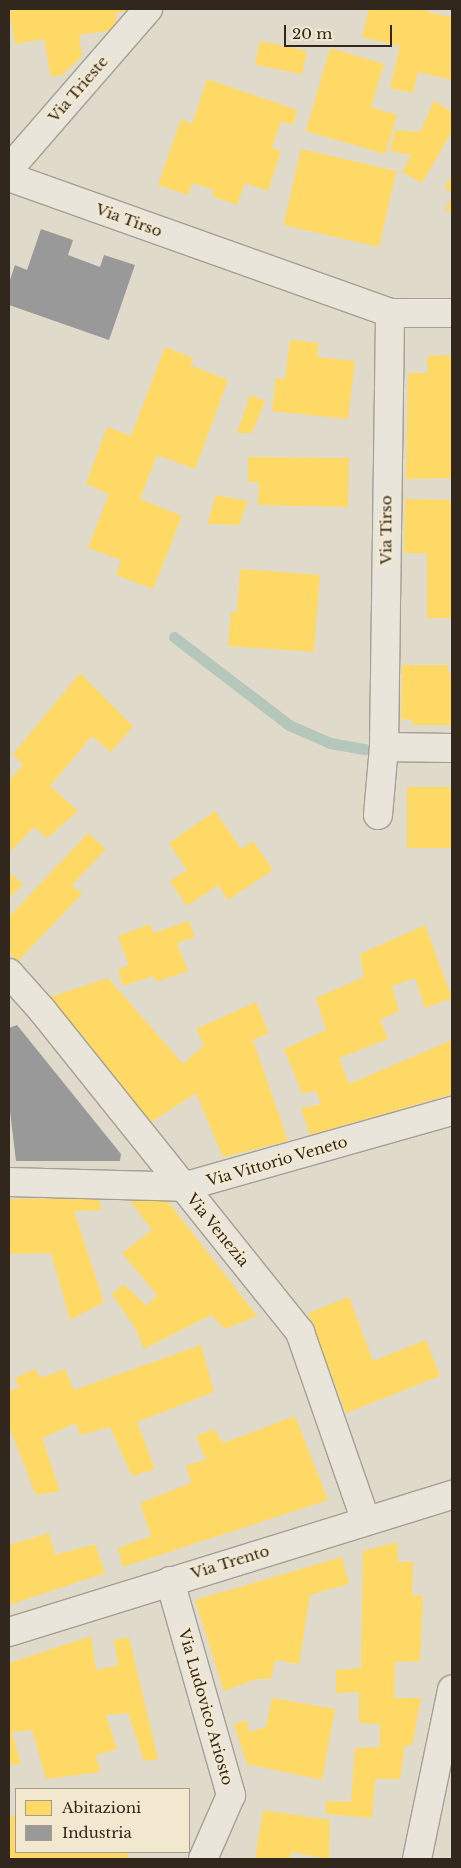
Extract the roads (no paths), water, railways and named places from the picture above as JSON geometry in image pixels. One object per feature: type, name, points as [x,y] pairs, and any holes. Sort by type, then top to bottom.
[{"type":"street","name":"Via Trieste","points":[[9,169],[148,9]]},
{"type":"street","name":"Via Tirso","points":[[9,178],[390,313],[452,313]]},
{"type":"street","name":"Via Tirso","points":[[378,815],[384,747],[390,313]]},
{"type":"street","points":[[384,747],[452,748]]},
{"type":"street","name":"Via Venezia","points":[[9,973],[300,1332],[366,1521]]},
{"type":"street","name":"Via Vittorio Veneto","points":[[9,1182],[183,1187],[452,1111]]},
{"type":"street","name":"Via Trento","points":[[9,1632],[452,1495]]},
{"type":"street","name":"Via Ludovico Ariosto","points":[[170,1581],[231,1795],[204,1859]]},
{"type":"street","points":[[418,1859],[452,1690]]},
{"type":"waterway","points":[[174,637],[289,725],[330,743],[365,749]]}]
